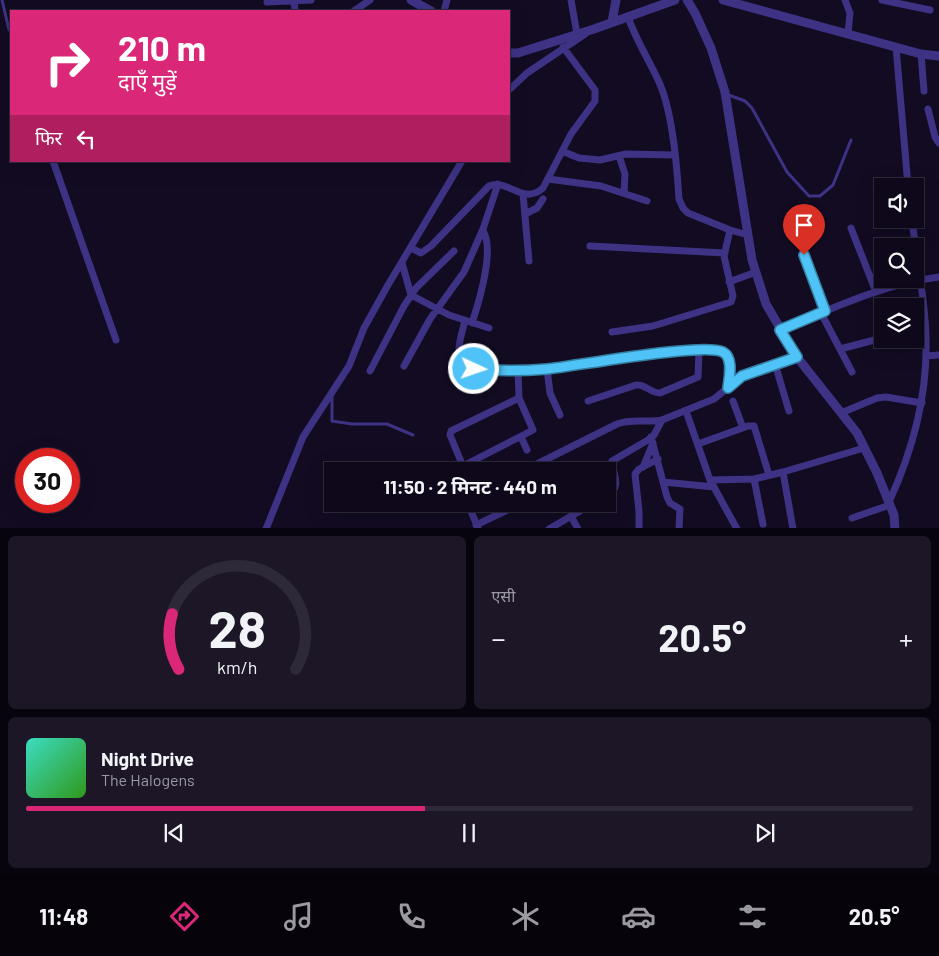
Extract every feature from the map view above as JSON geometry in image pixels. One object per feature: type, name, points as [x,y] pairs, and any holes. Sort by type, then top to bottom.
[{"type":"street","points":[[267,2],[312,0]]},
{"type":"street","points":[[411,0],[421,9]]},
{"type":"street","points":[[571,0],[577,34]]},
{"type":"street","points":[[612,22],[616,0]]},
{"type":"street","points":[[510,53],[518,53],[594,29],[675,0]]},
{"type":"street","points":[[687,0],[711,48],[726,94],[748,234],[756,272],[766,304],[797,357],[857,433],[894,515],[895,528]]},
{"type":"street","points":[[723,0],[744,2],[921,54],[939,56]]},
{"type":"street","points":[[845,0],[850,13],[848,33]]},
{"type":"street","points":[[882,0],[930,10]]},
{"type":"street","points":[[355,10],[367,1]]},
{"type":"street","points":[[628,17],[634,35],[666,100],[679,199],[683,208],[688,213],[730,230],[748,234]]},
{"type":"street","points":[[510,89],[527,72],[594,29]]},
{"type":"street","points":[[412,248],[421,253],[431,246],[489,186],[498,184],[531,195],[537,193],[548,179],[571,134],[595,101],[597,95],[564,47]]},
{"type":"street","points":[[896,47],[907,178]]},
{"type":"street","points":[[921,54],[924,91]]},
{"type":"street","points":[[928,109],[935,137],[939,143]]},
{"type":"street","points":[[562,151],[579,158],[600,160],[638,153],[674,155]]},
{"type":"street","points":[[619,156],[625,174],[624,193]]},
{"type":"street","points":[[53,162],[116,340]]},
{"type":"street","points":[[266,528],[303,437],[349,366],[364,328],[461,162]]},
{"type":"street","points":[[548,179],[588,183],[647,201]]},
{"type":"street","points":[[404,366],[436,310],[458,282],[482,231],[498,184]]},
{"type":"street","points":[[524,194],[528,261]]},
{"type":"street","points":[[525,214],[537,208],[543,199]]},
{"type":"street","points":[[851,228],[876,292]]},
{"type":"street","points":[[612,332],[653,326],[726,304],[732,300],[724,254],[730,230]]},
{"type":"street","points":[[482,231],[488,244],[484,275],[459,354],[465,365],[474,369],[489,370],[548,369],[679,351],[717,350],[724,352],[728,358],[730,365],[728,388]]},
{"type":"street","points":[[590,246],[724,254]]},
{"type":"street","points":[[370,371],[411,295],[429,273],[454,251]]},
{"type":"street","points":[[804,255],[823,312],[852,372]]},
{"type":"street","points":[[402,262],[411,295],[436,310],[489,328]]},
{"type":"street","points":[[729,282],[756,272]]},
{"type":"street","points":[[924,279],[939,277]]},
{"type":"street","points":[[780,330],[890,288]]},
{"type":"street","points":[[852,518],[889,504],[911,449],[922,402],[926,356],[921,288]]},
{"type":"street","points":[[840,349],[874,340]]},
{"type":"street","points":[[588,401],[641,384],[656,393],[660,393],[692,381],[698,377],[699,350]]},
{"type":"street","points":[[926,356],[939,355]]},
{"type":"street","points":[[542,462],[626,421],[658,421],[686,411],[714,399],[742,376],[797,357]]},
{"type":"street","points":[[775,364],[789,411]]},
{"type":"street","points":[[548,369],[550,393],[560,415]]},
{"type":"street","points":[[477,462],[532,432],[533,427],[519,398],[518,370]]},
{"type":"street","points":[[841,413],[877,398],[886,397],[922,402]]},
{"type":"street","points":[[461,462],[450,435],[451,431],[519,398]]},
{"type":"street","points":[[732,402],[743,428]]},
{"type":"street","points":[[686,411],[710,480],[737,528]]},
{"type":"street","points":[[642,467],[658,421]]},
{"type":"street","points":[[698,444],[754,426],[769,476]]},
{"type":"street","points":[[522,437],[527,450]]},
{"type":"street","points":[[653,438],[663,482],[670,502],[680,509],[679,528]]},
{"type":"street","points":[[613,462],[614,458],[653,438]]},
{"type":"street","points":[[710,480],[754,479],[769,476],[864,448]]},
{"type":"street","points":[[639,528],[640,511],[635,474],[642,467],[658,459]]},
{"type":"street","points":[[783,472],[792,528]]},
{"type":"street","points":[[754,479],[762,524]]},
{"type":"street","points":[[663,482],[714,487]]},
{"type":"street","points":[[471,512],[477,527],[505,512]]},
{"type":"street","points":[[549,528],[578,512]]},
{"type":"street","points":[[571,516],[578,528]]},
{"type":"lane","points":[[2,0],[9,30]]},
{"type":"lane","points":[[726,94],[745,100],[752,108],[787,172],[809,196],[820,196],[833,185],[851,140]]},
{"type":"lane","points":[[332,393],[332,421],[352,424],[387,424],[413,435]]},
{"type":"route","points":[[474,369],[535,370],[595,364],[679,351],[717,350],[724,352],[728,358],[730,365],[728,388],[736,380],[750,372],[797,357],[780,330],[825,311],[804,255]]}]
